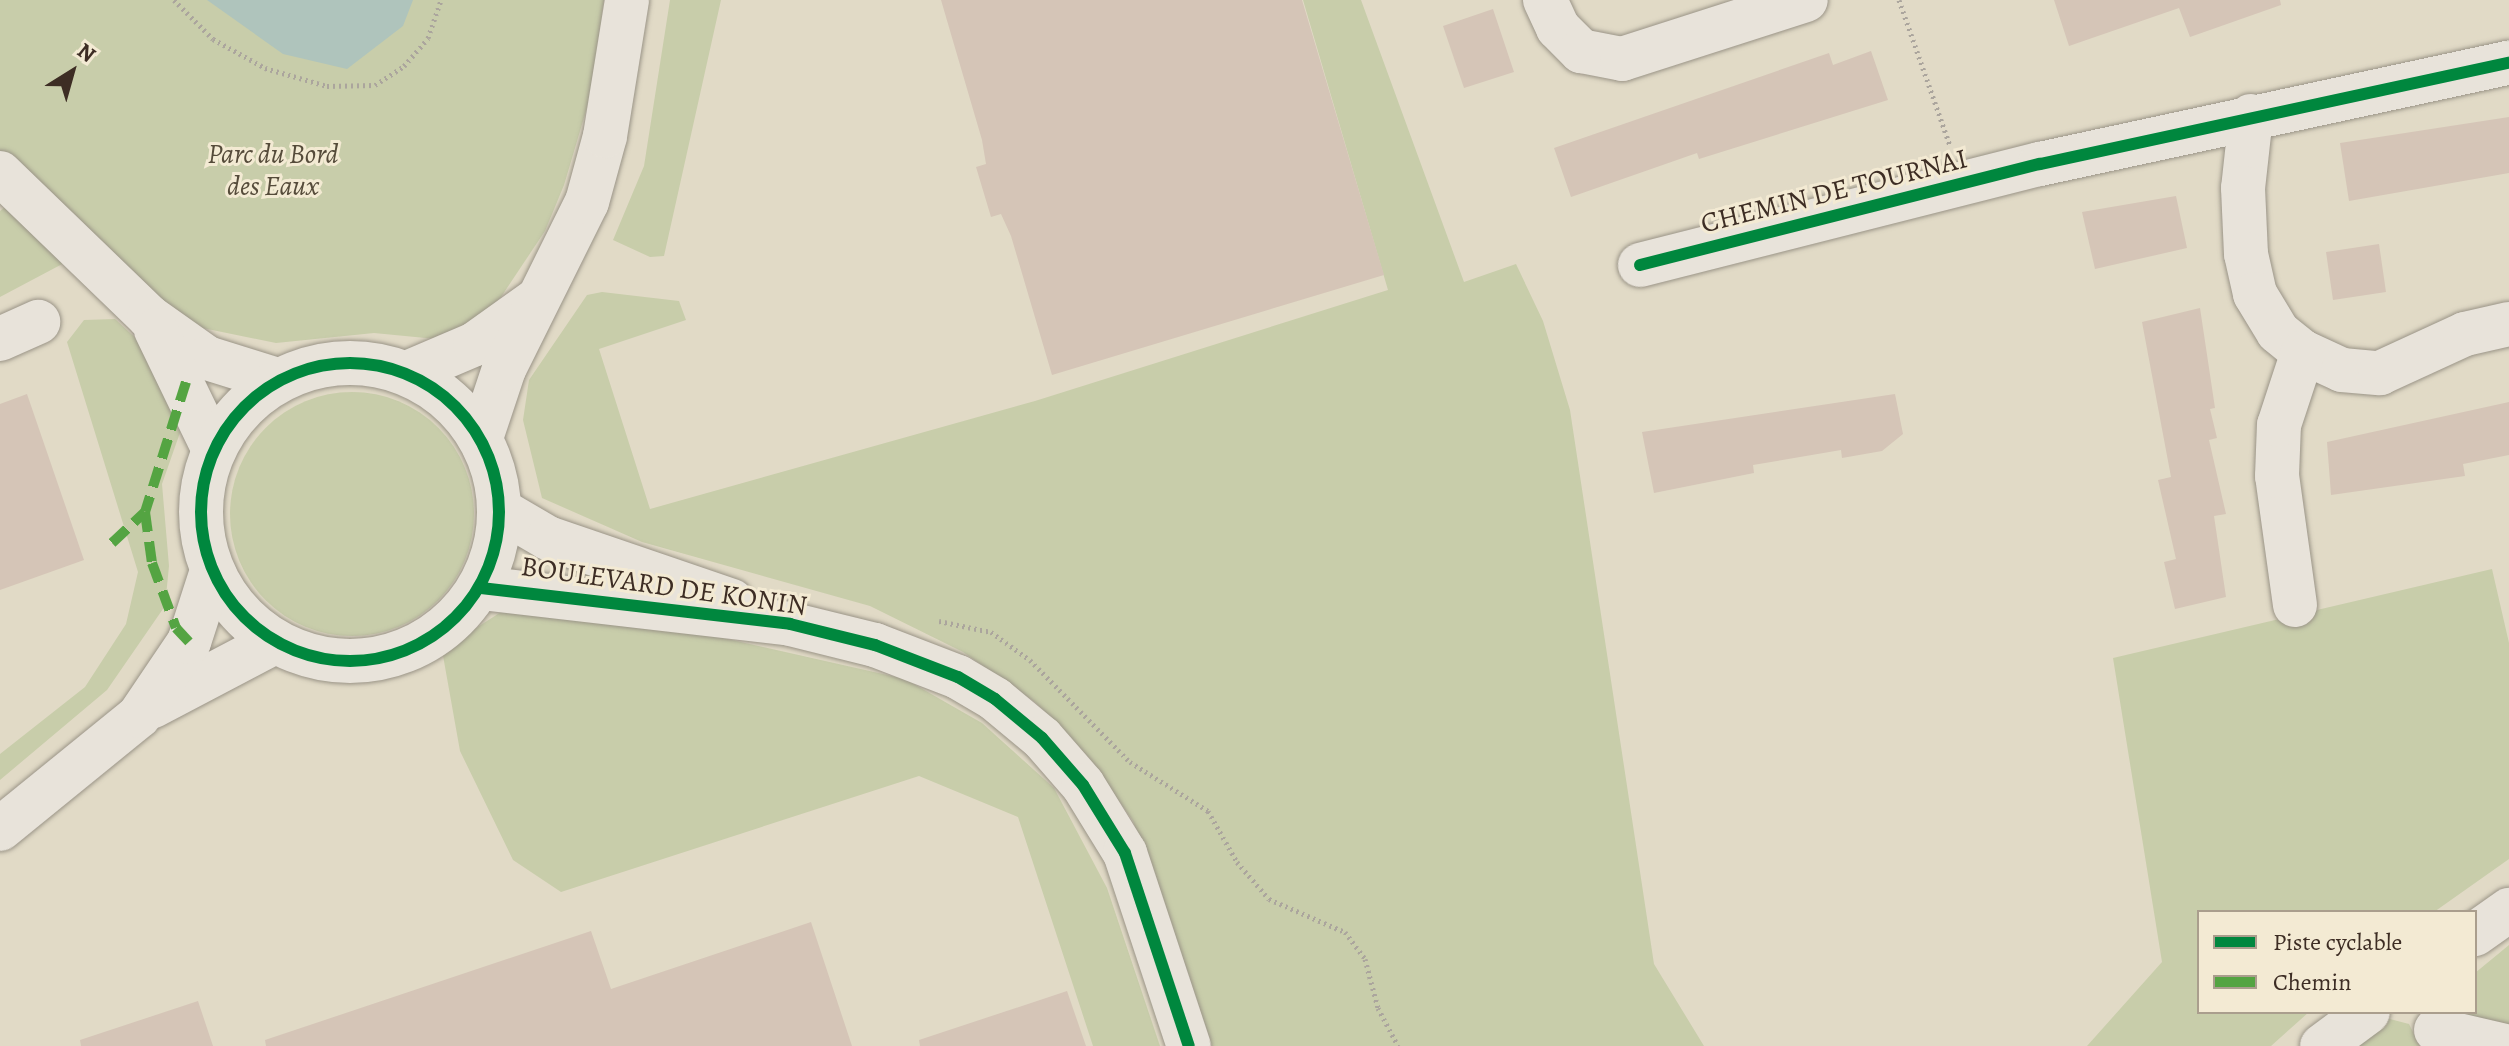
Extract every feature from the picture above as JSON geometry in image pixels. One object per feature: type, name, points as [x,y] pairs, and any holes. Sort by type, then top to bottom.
[{"type":"street","points":[[481,438],[537,300],[587,202],[605,136],[627,0]]},
{"type":"street","points":[[1545,0],[1567,39],[1608,59],[1637,57],[1806,0]]},
{"type":"street","name":"CHEMIN DE TOURNAI","points":[[1640,265],[2040,164],[2251,116],[2509,63]]},
{"type":"street","points":[[2251,116],[2243,188],[2246,254],[2255,294],[2278,332],[2303,352],[2342,370],[2380,373],[2465,334],[2509,324]]},
{"type":"street","points":[[0,173],[149,317],[207,358],[277,380]]},
{"type":"street","points":[[407,373],[475,344],[537,300]]},
{"type":"street","points":[[149,317],[213,448]]},
{"type":"street","points":[[2295,605],[2277,476],[2279,425],[2303,352]]},
{"type":"street","points":[[364,362],[407,373],[449,399],[481,438],[495,472],[500,510],[481,588],[446,627],[384,658],[346,662],[275,642],[237,611],[212,571],[200,502],[213,448],[240,408],[277,380],[319,365],[364,362]]},
{"type":"street","name":"BOULEVARD DE KONIN","points":[[500,510],[548,538],[790,624],[875,645],[958,677],[1042,738],[1083,785],[1125,853],[1189,1046]]},
{"type":"street","points":[[139,716],[189,642],[212,571]]},
{"type":"street","name":"BOULEVARD DE KONIN","points":[[481,588],[790,624]]},
{"type":"street","points":[[0,829],[139,716],[275,642]]},
{"type":"street","points":[[2477,933],[2509,910]]},
{"type":"street","points":[[2322,1046],[2365,1014]]},
{"type":"street","points":[[2434,1029],[2506,1046]]},
{"type":"path","points":[[174,0],[213,39],[265,68],[327,86],[375,85],[404,66],[428,38],[441,0]]},
{"type":"path","points":[[1899,0],[1964,183]]},
{"type":"path","points":[[1269,899],[1319,918],[1345,932],[1365,959],[1378,1008],[1398,1046]]},
{"type":"green space","name":"Parc du Bord des Eaux","points":[[0,0],[604,0],[591,94],[564,185],[545,231],[501,297],[478,321],[436,339],[374,333],[276,343],[149,317],[83,253],[0,297],[0,211],[21,194],[0,173]]},
{"type":"green space","points":[[670,0],[721,0],[664,256],[650,257],[613,240],[644,166]]},
{"type":"green space","points":[[1303,0],[1361,0],[1464,282],[1516,264],[1543,321],[1570,410],[1654,964],[1704,1046],[1212,1046],[1133,821],[1089,758],[1035,702],[963,652],[870,606],[642,542],[542,498],[523,420],[529,380],[587,295],[602,292],[679,301],[686,320],[599,349],[650,509],[1035,401],[1388,290]]},
{"type":"green space","points":[[115,319],[156,357],[183,424],[162,484],[169,566],[165,606],[107,690],[0,780],[0,754],[85,687],[126,624],[138,572],[67,342],[84,320]]},
{"type":"green space","points":[[352,392],[399,402],[420,413],[438,428],[453,446],[464,467],[474,514],[464,561],[453,582],[438,600],[420,615],[399,626],[352,636],[305,626],[284,615],[266,600],[251,582],[240,561],[230,514],[240,467],[251,446],[266,428],[284,413],[305,402]]},
{"type":"green space","points":[[2492,569],[2509,643],[2509,859],[2437,910],[2197,910],[2197,1014],[2307,1014],[2271,1046],[2087,1046],[2162,962],[2113,658]]},
{"type":"green space","points":[[501,612],[670,626],[905,679],[982,723],[1054,788],[1107,888],[1160,1046],[1093,1046],[1018,817],[919,776],[561,892],[513,860],[460,751],[442,650]]},
{"type":"green space","points":[[2509,945],[2509,1029],[2460,1014],[2477,1014],[2477,971]]},
{"type":"green space","points":[[2386,1018],[2409,1024],[2420,1046],[2345,1046]]},
{"type":"shaded area","points":[[207,0],[413,0],[403,26],[347,69],[283,54]]},
{"type":"building","points":[[941,0],[1302,0],[1384,275],[1052,375],[1011,236],[1001,214],[991,217],[976,167],[986,164],[982,140]]},
{"type":"building","points":[[2054,0],[2280,0],[2281,5],[2190,37],[2179,8],[2069,46]]},
{"type":"building","points":[[1493,9],[1514,72],[1464,88],[1443,26]]},
{"type":"building","points":[[1871,51],[1888,100],[1699,159],[1697,153],[1571,197],[1554,148],[1829,53],[1833,65]]},
{"type":"building","points":[[2509,117],[2509,173],[2349,201],[2340,143]]},
{"type":"building","points":[[2176,196],[2187,248],[2095,269],[2082,212]]},
{"type":"building","points":[[2379,244],[2386,292],[2333,300],[2326,252]]},
{"type":"building","points":[[2200,308],[2215,408],[2210,409],[2217,438],[2209,440],[2226,514],[2214,516],[2226,597],[2175,609],[2164,562],[2176,559],[2158,480],[2171,477],[2142,322]]},
{"type":"building","points":[[27,394],[84,560],[0,590],[0,404]]},
{"type":"building","points":[[1895,394],[1903,434],[1882,451],[1842,458],[1841,450],[1753,465],[1754,473],[1654,493],[1642,432]]},
{"type":"building","points":[[2509,402],[2509,455],[2463,464],[2465,476],[2331,495],[2327,442]]},
{"type":"building","points":[[811,922],[852,1046],[266,1046],[265,1040],[591,931],[611,989]]},
{"type":"building","points":[[1067,991],[1086,1046],[920,1046],[919,1040]]},
{"type":"building","points":[[198,1001],[213,1046],[81,1046],[80,1040]]},
{"type":"marked path","points":[[186,382],[145,512],[152,563],[176,628],[189,642]]},
{"type":"marked path","points":[[112,543],[145,512]]},
{"type":"cycle path","points":[[1640,265],[2040,164],[2509,63]]},
{"type":"cycle path","points":[[335,363],[365,363],[393,369],[420,380],[445,396],[466,417],[482,442],[493,469],[499,512],[497,541],[482,582],[466,607],[445,628],[420,644],[393,655],[365,661],[335,661],[307,655],[280,644],[255,628],[234,607],[218,582],[207,555],[201,527],[201,497],[207,469],[218,442],[234,417],[255,396],[280,380],[307,369],[335,363]]},
{"type":"cycle path","points":[[481,588],[790,624],[875,645],[958,677],[995,699],[1042,738],[1083,785],[1125,853],[1189,1046]]}]
